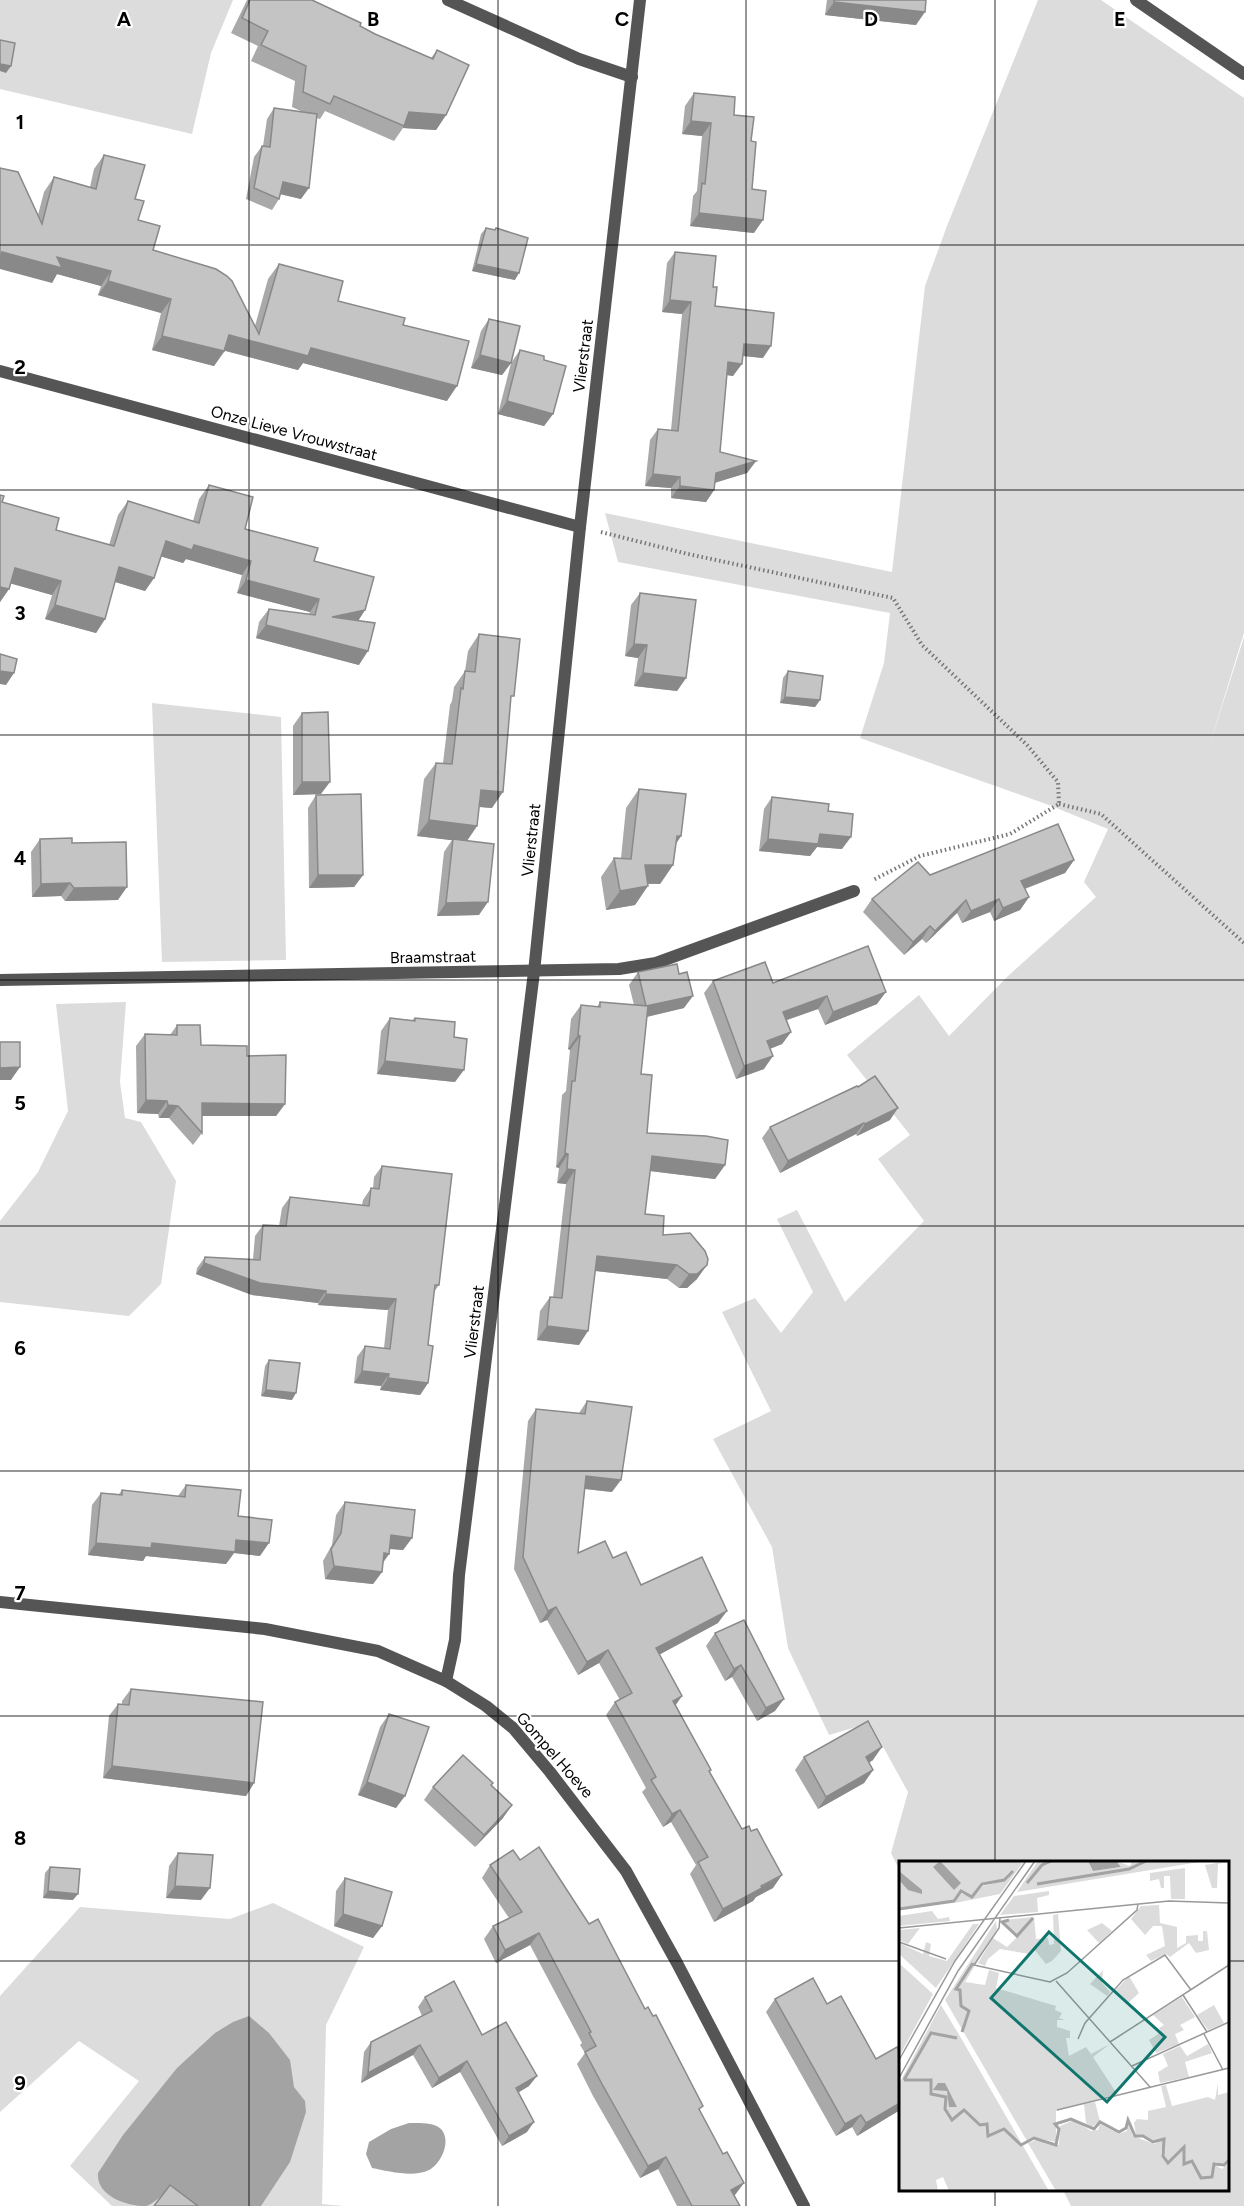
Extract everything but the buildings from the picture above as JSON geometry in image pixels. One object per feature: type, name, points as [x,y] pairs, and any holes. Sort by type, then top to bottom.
[{"type":"street","points":[[448,0],[579,59],[632,77]]},
{"type":"street","name":"Vlierstraat","points":[[446,1681],[455,1640],[459,1575],[534,972],[580,527],[640,0]]},
{"type":"street","points":[[1136,0],[1244,74]]},
{"type":"street","name":"Onze Lieve Vrouwstraat","points":[[0,371],[580,527]]},
{"type":"street","name":"Braamstraat","points":[[0,980],[619,969],[656,963],[854,891]]},
{"type":"street","name":"Gompel Hoeve","points":[[0,1602],[265,1629],[378,1651],[446,1681],[486,1706],[513,1728],[571,1798],[626,1871],[677,1963],[804,2206]]},
{"type":"path","points":[[580,527],[688,554],[893,597],[922,645],[1028,745],[1058,782],[1059,804]]},
{"type":"path","points":[[854,891],[920,856],[1010,834],[1059,804],[1101,814],[1244,943]]},
{"type":"shaded area","points":[[0,0],[233,0],[211,53],[192,134],[0,89]]},
{"type":"shaded area","points":[[1038,0],[1101,0],[1244,98],[1244,633],[1208,750],[1244,637],[1244,2206],[1071,2206],[1064,2191],[1229,2191],[1229,1861],[899,1861],[899,1869],[891,1853],[908,1792],[870,1723],[829,1735],[788,1648],[772,1547],[713,1439],[771,1411],[722,1312],[755,1298],[781,1333],[813,1292],[777,1219],[797,1210],[845,1302],[924,1221],[878,1159],[910,1135],[847,1055],[919,995],[949,1036],[1008,976],[1096,897],[1084,882],[1108,829],[1049,805],[860,738],[884,663],[890,613],[618,562],[605,513],[892,572],[925,286]]},
{"type":"shaded area","points":[[152,703],[281,717],[286,960],[162,962]]},
{"type":"shaded area","points":[[126,1002],[120,1082],[125,1118],[141,1122],[176,1181],[161,1284],[129,1316],[0,1302],[0,1221],[38,1172],[68,1111],[56,1004]]},
{"type":"shaded area","points":[[273,1903],[364,1947],[326,2025],[322,2204],[344,2206],[112,2206],[70,2166],[139,2081],[79,2041],[0,2112],[0,1996],[80,1907],[230,1919]]},
{"type":"shaded area","points":[[249,2016],[269,2033],[290,2060],[294,2087],[305,2101],[306,2112],[290,2162],[261,2206],[183,2206],[162,2196],[146,2206],[129,2204],[113,2198],[102,2187],[98,2173],[123,2135],[177,2068],[215,2033]]},
{"type":"shaded area","points":[[409,2123],[430,2124],[441,2129],[445,2146],[437,2163],[429,2170],[416,2173],[400,2173],[372,2168],[366,2154],[369,2142],[391,2129]]}]
